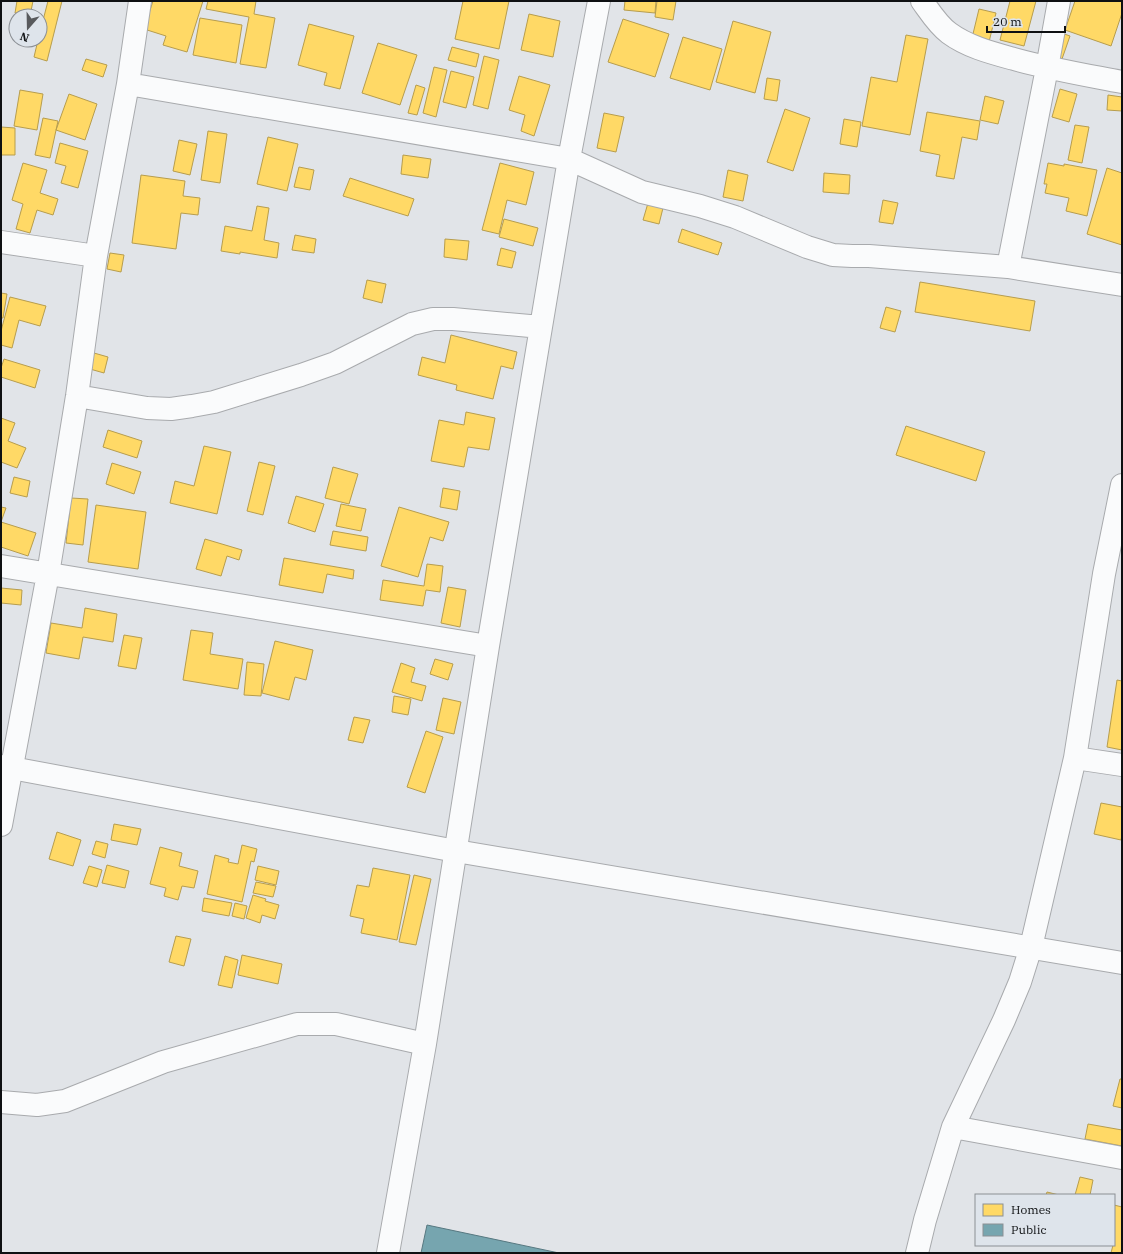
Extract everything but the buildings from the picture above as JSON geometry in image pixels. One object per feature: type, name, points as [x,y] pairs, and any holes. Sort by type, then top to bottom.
[{"type":"street","points":[[1,825],[6,767],[48,574],[77,396],[96,256],[128,84],[140,1]]},
{"type":"street","points":[[388,1253],[425,1044],[488,646],[569,159],[599,1]]},
{"type":"street","points":[[922,1],[937,22],[949,34],[989,53],[1047,68],[1122,82]]},
{"type":"street","points":[[1008,267],[1059,1]]},
{"type":"street","points":[[128,84],[569,159],[642,192],[700,206],[735,217],[807,247],[833,255],[869,256],[1008,267],[1122,285]]},
{"type":"street","points":[[1,242],[96,256]]},
{"type":"street","points":[[77,396],[147,408],[171,409],[192,406],[214,402],[335,363],[412,324],[433,319],[452,319],[541,327]]},
{"type":"street","points":[[917,1253],[924,1220],[953,1127],[1004,1020],[1020,982],[1031,947],[1075,758],[1113,576],[1122,485]]},
{"type":"street","points":[[1,566],[488,646]]},
{"type":"street","points":[[1075,758],[1122,765]]},
{"type":"street","points":[[6,767],[456,851],[1122,962]]},
{"type":"street","points":[[1,1102],[38,1105],[65,1101],[163,1062],[298,1024],[336,1024],[425,1044]]},
{"type":"street","points":[[953,1127],[1122,1158]]}]
